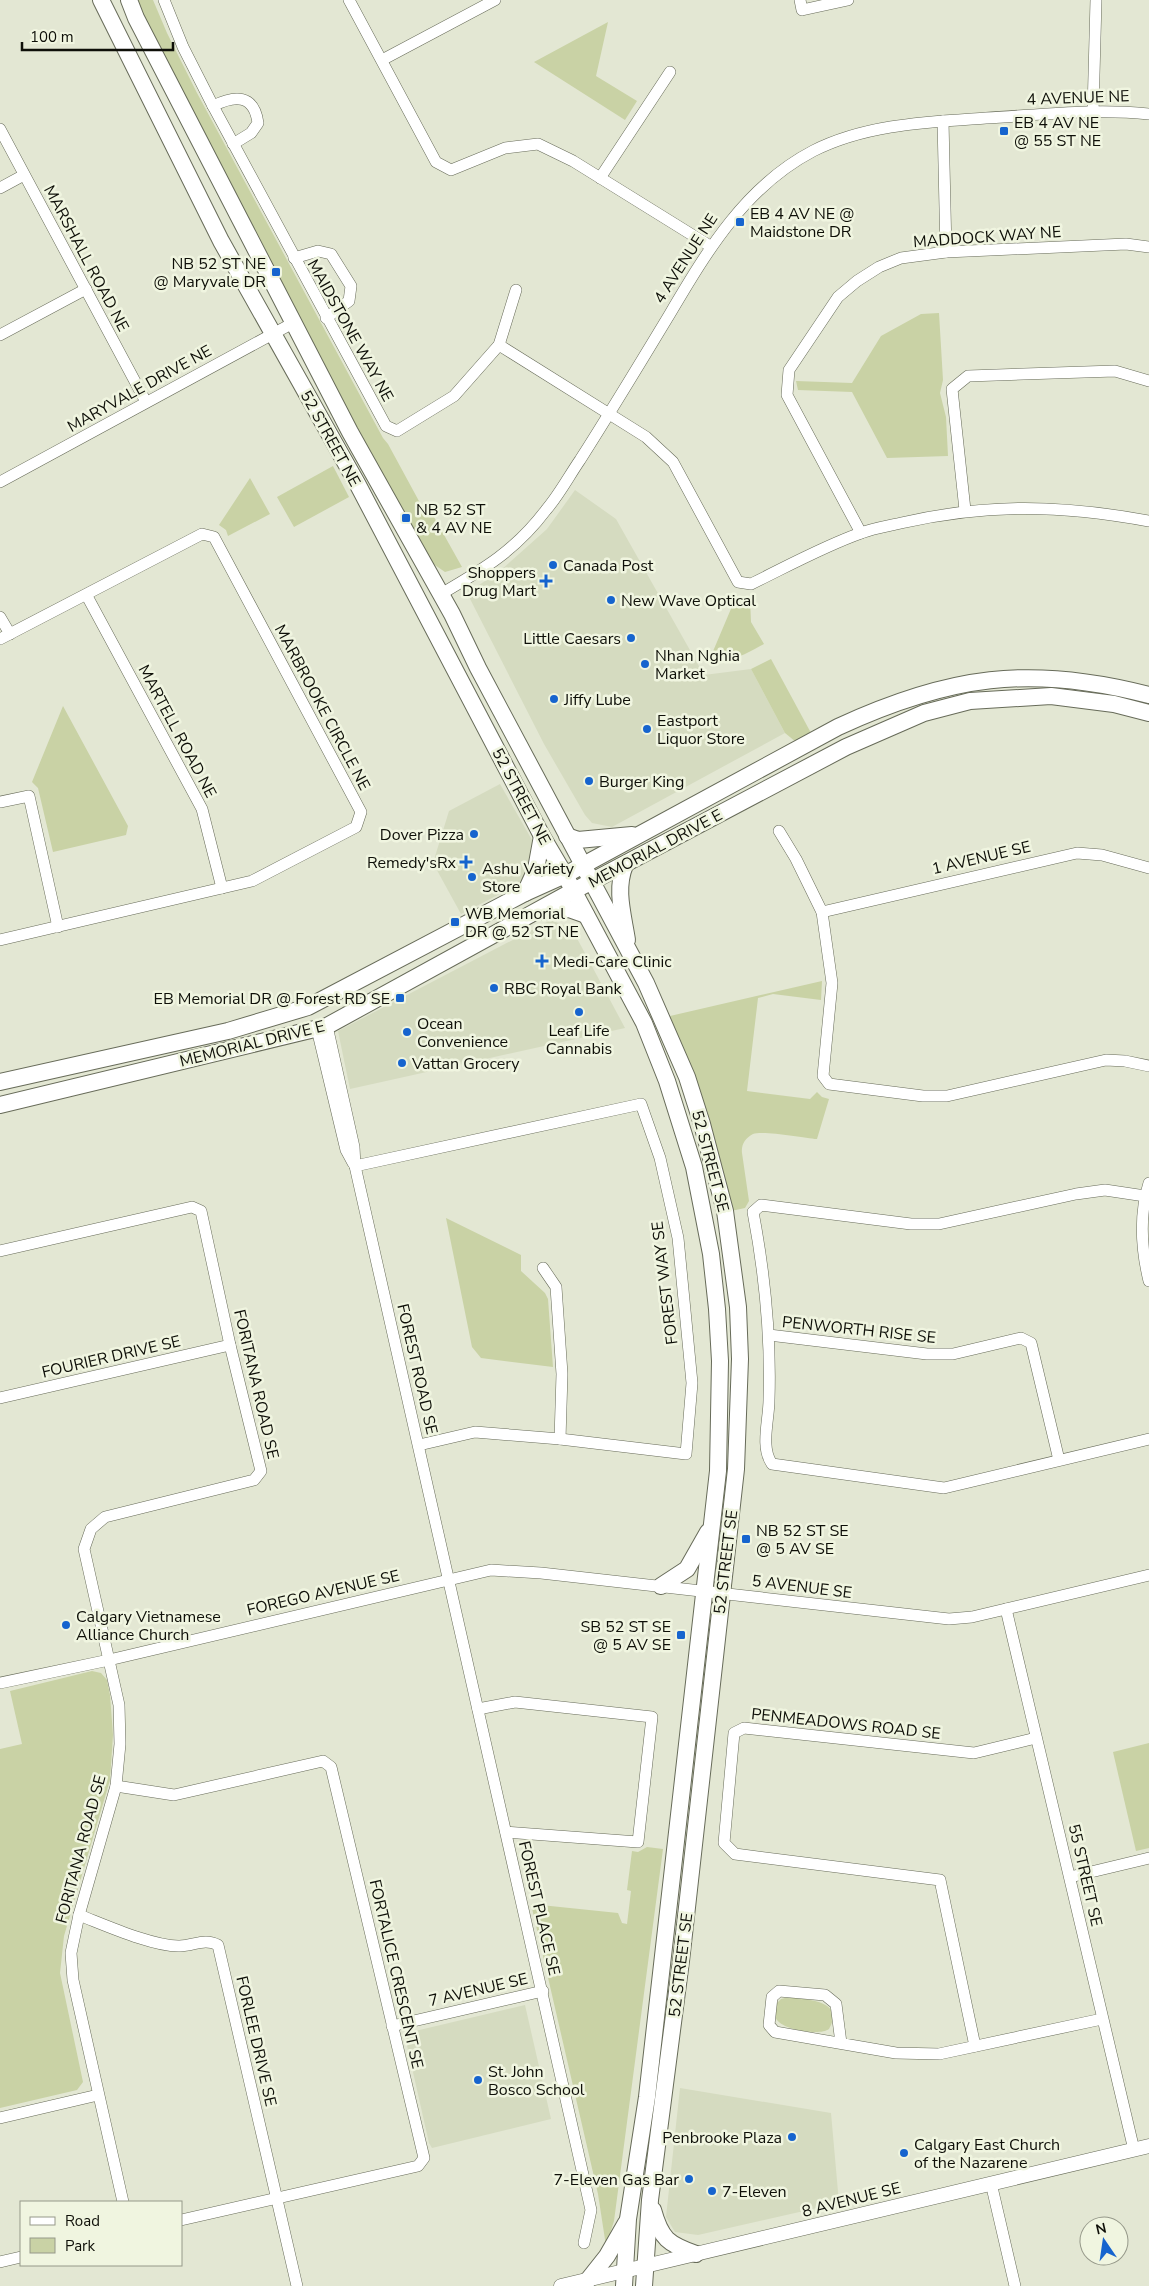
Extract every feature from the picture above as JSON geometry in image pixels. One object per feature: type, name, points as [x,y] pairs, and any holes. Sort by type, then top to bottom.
[{"type":"main road","name":"52 STREET NE","points":[[101,0],[221,241],[358,485],[542,836],[566,875]]},
{"type":"main road","name":"52 STREET NE","points":[[128,0],[350,432],[441,594],[582,866]]},
{"type":"main road","name":"MEMORIAL DRIVE E","points":[[0,1082],[228,1031],[308,1007],[525,893],[566,875],[838,727],[878,709],[919,694],[968,683],[1009,678],[1051,677],[1091,681],[1149,695]]},
{"type":"main road","name":"MEMORIAL DRIVE E","points":[[0,1105],[322,1028],[574,891],[846,747],[924,712],[970,701],[1051,696],[1114,704],[1149,713]]},
{"type":"main road","points":[[568,836],[578,840],[639,835]]},
{"type":"main road","points":[[525,893],[536,869],[542,836]]},
{"type":"main road","points":[[625,865],[619,883],[619,892],[628,949]]},
{"type":"main road","name":"52 STREET SE","points":[[582,866],[628,949],[662,1018],[687,1077],[712,1160],[731,1250],[738,1307],[740,1359],[736,1469],[681,1961],[650,2200],[644,2286]]},
{"type":"main road","name":"52 STREET SE","points":[[566,875],[644,1024],[667,1081],[694,1167],[711,1254],[720,1361],[718,1471],[648,2097],[628,2219],[624,2278]]},
{"type":"main road","points":[[533,914],[563,909],[586,915]]},
{"type":"main road","points":[[661,1586],[687,1569],[712,1523]]},
{"type":"main road","points":[[650,2200],[659,2229],[666,2240],[675,2247],[696,2254]]},
{"type":"main road","points":[[586,2282],[607,2256],[628,2219]]},
{"type":"street","name":"MAIDSTONE WAY NE","points":[[164,0],[183,47],[213,106],[386,426],[397,431],[454,396],[499,345]]},
{"type":"street","points":[[349,0],[436,162],[451,170],[505,148],[538,144],[573,161],[710,246]]},
{"type":"street","points":[[382,60],[495,0]]},
{"type":"street","points":[[800,0],[802,10],[848,0]]},
{"type":"street","points":[[1093,112],[1096,0]]},
{"type":"street","points":[[600,178],[670,72]]},
{"type":"street","points":[[213,106],[229,98],[238,98],[250,103],[256,110],[258,123],[251,133],[233,144]]},
{"type":"street","name":"4 AVENUE NE","points":[[421,605],[494,562],[537,522],[547,510],[609,415],[710,246],[744,203],[776,174],[813,151],[850,136],[888,128],[943,121],[1093,112],[1149,114]]},
{"type":"street","points":[[943,121],[946,252]]},
{"type":"street","name":"MARSHALL ROAD NE","points":[[0,129],[146,402]]},
{"type":"street","points":[[0,188],[24,175]]},
{"type":"street","name":"MADDOCK WAY NE","points":[[861,533],[787,395],[790,370],[838,297],[857,281],[879,267],[901,258],[946,252],[1126,244],[1149,247]]},
{"type":"street","points":[[294,258],[318,251],[331,254],[351,286],[349,301],[326,318]]},
{"type":"street","points":[[0,335],[86,289]]},
{"type":"street","points":[[516,290],[499,345],[646,437],[673,462],[738,582],[751,584],[861,533],[965,510],[1066,509],[1149,521]]},
{"type":"street","name":"MARYVALE DRIVE NE","points":[[0,482],[293,323]]},
{"type":"street","points":[[965,510],[952,389],[968,376],[1115,370],[1149,381]]},
{"type":"street","name":"MARBROOKE CIRCLE NE","points":[[0,940],[252,881],[356,827],[361,812],[214,537],[202,534],[87,596],[5,637]]},
{"type":"street","name":"MARTELL ROAD NE","points":[[87,596],[202,809],[222,888]]},
{"type":"street","points":[[0,617],[5,637]]},
{"type":"street","points":[[0,802],[30,796],[58,926]]},
{"type":"street","points":[[779,831],[796,859],[822,912],[832,978],[823,1076],[829,1084],[923,1096],[947,1096],[1106,1060],[1126,1060],[1149,1066]]},
{"type":"street","name":"1 AVENUE SE","points":[[822,912],[1076,853],[1102,855],[1149,868]]},
{"type":"street","name":"FOREST ROAD SE","points":[[322,1028],[346,1150],[356,1166],[448,1580]]},
{"type":"street","name":"FOREST WAY SE","points":[[356,1166],[641,1104],[660,1158],[678,1238],[692,1383],[686,1454],[560,1438],[475,1432],[419,1445]]},
{"type":"street","points":[[1149,1182],[1145,1196],[1142,1231],[1143,1255],[1149,1281]]},
{"type":"street","points":[[1145,1196],[1105,1190],[1076,1194],[939,1224],[911,1224],[761,1204],[753,1212],[764,1270],[769,1335],[769,1399],[766,1455],[772,1464],[944,1488],[1149,1439]]},
{"type":"street","name":"FORITANA ROAD SE","points":[[0,1251],[192,1207],[201,1211],[230,1345],[261,1471],[254,1480],[105,1517],[92,1529],[84,1549],[119,1705],[120,1744],[116,1786],[78,1915],[71,1953],[73,1980],[123,2201]]},
{"type":"street","points":[[543,1268],[556,1286],[562,1374],[560,1438]]},
{"type":"street","name":"PENWORTH RISE SE","points":[[769,1335],[927,1354],[953,1354],[1021,1338],[1031,1343],[1059,1460]]},
{"type":"street","name":"FOURIER DRIVE SE","points":[[0,1398],[230,1345]]},
{"type":"street","name":"5 AVENUE SE","points":[[448,1580],[490,1570],[518,1570],[950,1619],[972,1617],[1149,1575]]},
{"type":"street","name":"FOREGO AVENUE SE","points":[[0,1683],[109,1660],[448,1580]]},
{"type":"street","name":"FOREST PLACE SE","points":[[448,1580],[543,1991],[591,2210],[584,2243]]},
{"type":"street","name":"55 STREET SE","points":[[1006,1609],[1134,2150]]},
{"type":"street","points":[[478,1709],[515,1702],[652,1717],[638,1842],[506,1832]]},
{"type":"street","name":"PENMEADOWS ROAD SE","points":[[975,2046],[940,1880],[736,1854],[724,1843],[734,1733],[744,1728],[974,1753],[1036,1738]]},
{"type":"street","name":"FORTALICE CRESCENT SE","points":[[116,1786],[174,1795],[323,1761],[331,1767],[424,2158],[418,2166],[182,2220]]},
{"type":"street","points":[[1070,1878],[1149,1858]]},
{"type":"street","name":"FORLEE DRIVE SE","points":[[78,1915],[151,1941],[179,1946],[210,1941],[218,1945],[297,2286]]},
{"type":"street","points":[[841,2043],[836,2004],[825,1995],[779,1990],[772,1997],[769,2024],[775,2032],[841,2043],[914,2055],[939,2054],[1102,2019]]},
{"type":"street","name":"7 AVENUE SE","points":[[392,2026],[543,1991]]},
{"type":"street","points":[[0,2118],[98,2095]]},
{"type":"street","name":"8 AVENUE SE","points":[[562,2286],[624,2278],[645,2266],[1149,2146]]},
{"type":"street","points":[[991,2183],[1014,2286]]},
{"type":"street","points":[[0,2262],[20,2257]]},
{"type":"shaded area","points":[[575,490],[616,519],[704,675],[751,669],[785,733],[612,827],[592,823],[585,815],[544,744],[467,593],[500,571],[547,529]]},
{"type":"shaded area","points":[[500,784],[532,840],[532,857],[523,879],[517,885],[461,914],[433,863],[449,811]]},
{"type":"shaded area","points":[[551,920],[572,929],[625,1028],[350,1089],[338,1031]]},
{"type":"shaded area","name":"St. John Bosco School","points":[[525,2005],[551,2119],[432,2148],[429,2143],[406,2041],[407,2036],[411,2032]]},
{"type":"shaded area","points":[[680,2088],[831,2113],[839,2203],[698,2235],[675,2232],[666,2217]]},
{"type":"green space","points":[[134,0],[153,0],[197,93],[383,438],[426,514],[434,517],[462,567],[445,572],[429,561],[348,414]]},
{"type":"green space","points":[[608,22],[596,76],[637,101],[625,120],[534,62]]},
{"type":"green space","points":[[939,313],[943,380],[940,393],[946,417],[948,456],[887,458],[852,392],[798,390],[796,381],[852,383],[881,336],[921,314]]},
{"type":"green space","points":[[333,466],[349,497],[294,527],[277,497]]},
{"type":"green space","points":[[250,478],[270,514],[228,536],[226,530],[219,525]]},
{"type":"green space","points":[[736,597],[750,599],[751,622],[764,644],[731,659],[711,656]]},
{"type":"green space","points":[[771,659],[811,733],[796,742],[785,733],[751,669]]},
{"type":"green space","points":[[63,706],[128,826],[126,835],[53,852],[38,788],[32,782]]},
{"type":"green space","points":[[822,981],[821,1000],[773,994],[758,998],[747,1091],[810,1099],[817,1092],[822,1097],[829,1099],[817,1139],[765,1133],[753,1134],[748,1138],[742,1150],[749,1201],[745,1208],[731,1211],[694,1077],[670,1016]]},
{"type":"green space","points":[[446,1218],[521,1255],[521,1271],[545,1293],[548,1299],[553,1367],[481,1358],[472,1347]]},
{"type":"green space","points":[[92,1671],[101,1673],[107,1680],[110,1695],[113,1735],[110,1780],[64,1936],[60,1973],[83,2082],[77,2090],[0,2108],[0,1749],[22,1744],[10,1691]]},
{"type":"green space","points":[[1149,1743],[1149,1848],[1136,1851],[1113,1752]]},
{"type":"green space","points":[[647,1847],[663,1849],[614,2221],[606,2246],[598,2194],[531,1904],[618,1913],[622,1923],[627,1924],[631,1891],[627,1890],[632,1851],[638,1852]]},
{"type":"green space","points":[[789,1997],[822,2003],[828,2007],[832,2012],[833,2019],[829,2029],[810,2032],[781,2024],[776,2017],[776,2004],[781,1999]]},
{"type":"place","name":"EB 4 AV NE @ 55 ST NE","points":[[1004,131]]},
{"type":"place","name":"EB 4 AV NE @ Maidstone DR","points":[[740,222]]},
{"type":"place","name":"NB 52 ST NE @ Maryvale DR","points":[[276,272]]},
{"type":"place","name":"NB 52 ST & 4 AV NE","points":[[406,518]]},
{"type":"place","name":"Canada Post","points":[[553,565]]},
{"type":"place","name":"Shoppers Drug Mart","points":[[546,581]]},
{"type":"place","name":"New Wave Optical","points":[[611,600]]},
{"type":"place","name":"Little Caesars","points":[[631,638]]},
{"type":"place","name":"Nhan Nghia Market","points":[[645,664]]},
{"type":"place","name":"Jiffy Lube","points":[[554,699]]},
{"type":"place","name":"Eastport Liquor Store","points":[[647,729]]},
{"type":"place","name":"Burger King","points":[[589,781]]},
{"type":"place","name":"Dover Pizza","points":[[474,834]]},
{"type":"place","name":"Remedy'sRx","points":[[466,862]]},
{"type":"place","name":"Ashu Variety Store","points":[[472,877]]},
{"type":"place","name":"WB Memorial DR @ 52 ST NE","points":[[455,922]]},
{"type":"place","name":"Medi-Care Clinic","points":[[542,961]]},
{"type":"place","name":"RBC Royal Bank","points":[[494,988]]},
{"type":"place","name":"EB Memorial DR @ Forest RD SE","points":[[400,998]]},
{"type":"place","name":"Leaf Life Cannabis","points":[[579,1012]]},
{"type":"place","name":"Ocean Convenience","points":[[407,1032]]},
{"type":"place","name":"Vattan Grocery","points":[[402,1063]]},
{"type":"place","name":"NB 52 ST SE @ 5 AV SE","points":[[746,1539]]},
{"type":"place","name":"Calgary Vietnamese Alliance Church","points":[[66,1625]]},
{"type":"place","name":"SB 52 ST SE @ 5 AV SE","points":[[681,1635]]},
{"type":"place","name":"St. John Bosco School","points":[[478,2080]]},
{"type":"place","name":"Penbrooke Plaza","points":[[792,2137]]},
{"type":"place","name":"Calgary East Church of the Nazarene","points":[[904,2153]]},
{"type":"place","name":"7-Eleven Gas Bar","points":[[689,2179]]},
{"type":"place","name":"7-Eleven","points":[[712,2191]]}]
